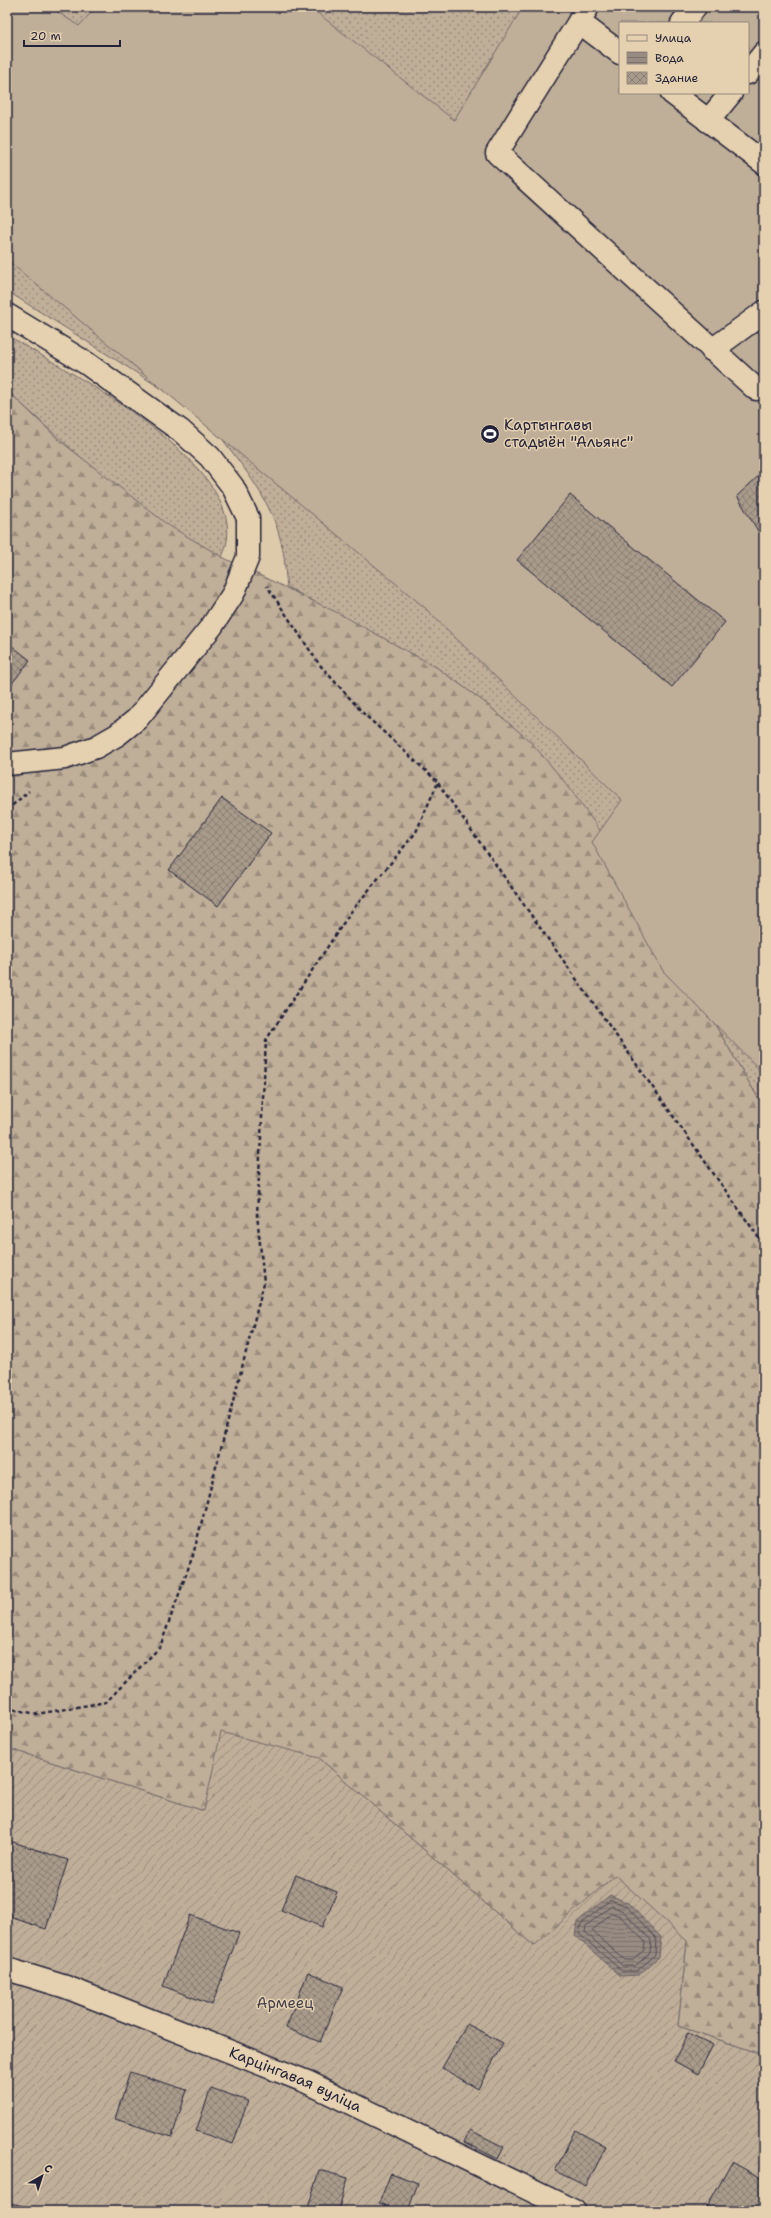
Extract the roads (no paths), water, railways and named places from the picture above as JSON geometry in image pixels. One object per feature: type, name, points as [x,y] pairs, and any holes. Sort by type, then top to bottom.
[{"type":"lane","points":[[683,22],[695,7]]},
{"type":"lane","points":[[619,52],[584,14],[497,153],[756,389]]},
{"type":"lane","points":[[749,72],[764,53]]},
{"type":"lane","points":[[673,94],[764,163]]},
{"type":"lane","points":[[708,121],[730,94]]},
{"type":"lane","points":[[712,350],[764,312]]},
{"type":"lane","points":[[7,315],[86,363],[181,431],[210,458],[233,487],[248,518],[248,557],[233,594],[212,626],[137,719],[117,735],[96,747],[65,758],[7,764]]},
{"type":"lane","name":"Карцінгавая вуліца","points":[[7,1969],[66,1987],[307,2082],[574,2211]]},
{"type":"water","points":[[610,1895],[628,1903],[661,1937],[659,1957],[639,1975],[621,1976],[575,1936],[577,1922]]},
{"type":"place","name":"Картынгавы стадыён \"Альянс\"","points":[[490,434]]},
{"type":"park label","name":"Армеец","points":[[285,2003]]}]
